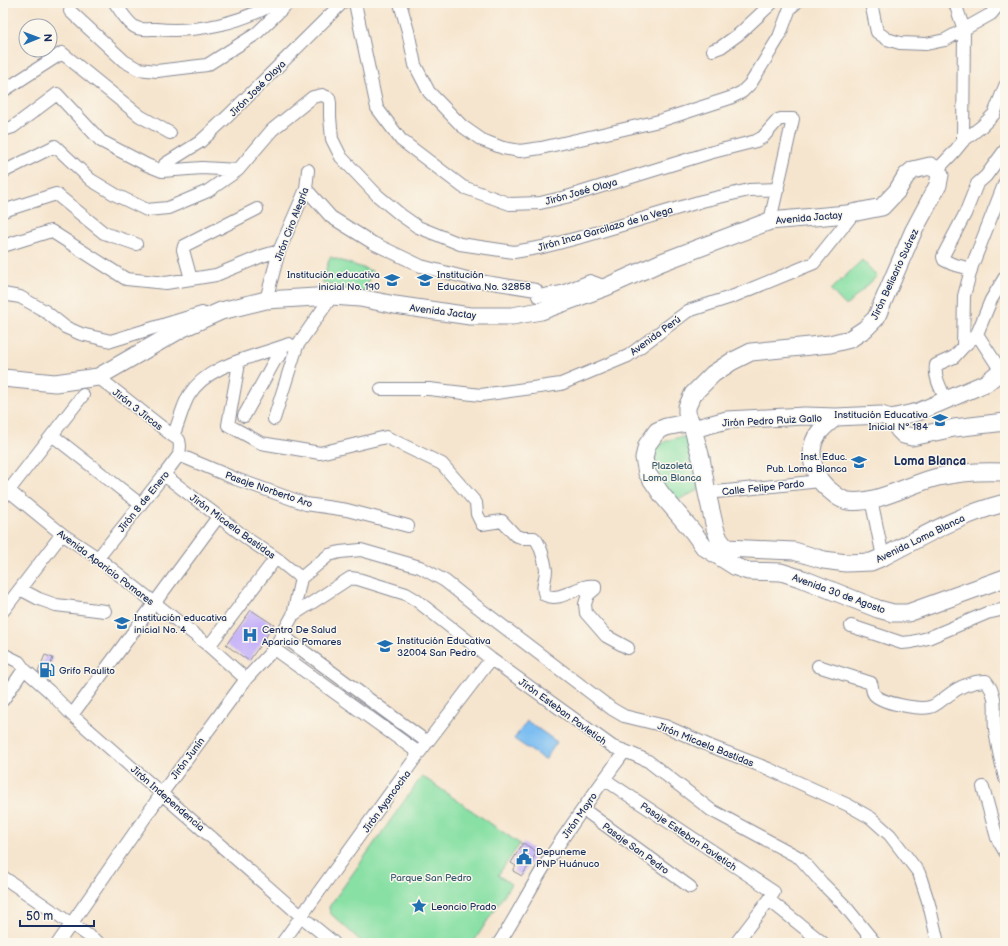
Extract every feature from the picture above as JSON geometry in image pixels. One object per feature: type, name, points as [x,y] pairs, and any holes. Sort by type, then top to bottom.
[{"type":"street","points":[[115,3],[125,18],[137,28],[164,30],[202,28],[231,23],[275,3]]},
{"type":"street","points":[[70,11],[124,61],[138,69],[157,71],[207,65],[256,34],[288,3]]},
{"type":"street","name":"Jirón José Olaya","points":[[165,164],[200,142],[342,3]]},
{"type":"street","name":"Jirón José Olaya","points":[[355,3],[377,108],[401,140],[463,187],[510,204],[540,203],[570,196],[709,153],[756,141],[763,137],[778,120],[793,119],[778,189]]},
{"type":"street","points":[[400,3],[415,65],[429,92],[462,126],[482,140],[503,148],[520,151],[541,148],[659,120],[730,98],[742,92],[751,83],[779,37],[790,8],[796,3]]},
{"type":"street","points":[[713,50],[721,47],[739,34],[772,3]]},
{"type":"street","points":[[871,3],[877,32],[887,39],[900,43],[926,44],[945,40],[964,30],[991,14],[1000,3]]},
{"type":"street","points":[[955,3],[964,30],[963,141]]},
{"type":"street","points":[[3,91],[62,53],[140,116],[170,133]]},
{"type":"street","points":[[937,170],[963,141],[994,114],[1005,86]]},
{"type":"street","points":[[3,130],[13,127],[57,94],[101,141],[147,165],[162,171],[202,168],[238,170]]},
{"type":"street","name":"Jirón Inca Garcilazo de la Vega","points":[[3,172],[55,146],[91,180],[116,195],[147,210],[168,208],[208,191],[238,170],[272,130],[313,97],[322,95],[329,98],[332,139],[341,157],[378,196],[418,227],[460,244],[514,252],[543,247],[702,201],[749,190],[778,189]]},
{"type":"street","points":[[971,269],[952,264],[944,260],[943,257],[965,214],[977,184],[986,176],[1005,150]]},
{"type":"street","name":"Avenida Jactay","points":[[3,378],[55,383],[98,377],[183,328],[221,311],[266,300],[332,296],[360,298],[395,305],[470,316],[512,316],[541,311],[606,287],[662,262],[770,221],[854,213],[882,207],[897,191],[906,176],[913,170],[930,166],[937,170]]},
{"type":"street","name":"Jirón Ciro Alegría","points":[[266,300],[279,251],[306,190],[308,170]]},
{"type":"street","name":"Jirón Belisario Suárez","points":[[692,426],[687,407],[693,394],[713,374],[731,362],[751,352],[830,344],[850,339],[866,329],[876,318],[912,232],[938,185],[940,175],[937,170]]},
{"type":"street","points":[[963,347],[964,296],[971,269],[1005,182]]},
{"type":"street","points":[[770,221],[778,189]]},
{"type":"street","points":[[306,190],[331,217],[372,243],[421,266],[479,281],[537,293],[562,292],[590,280],[606,287]]},
{"type":"street","points":[[3,211],[56,194],[104,233],[136,244]]},
{"type":"street","points":[[191,279],[183,250],[184,246],[257,209]]},
{"type":"street","name":"Avenida Perú","points":[[381,389],[429,389],[481,395],[561,384],[628,356],[688,311],[734,296],[814,263],[854,213]]},
{"type":"street","points":[[3,246],[51,231],[126,278],[166,282],[216,275],[262,256],[279,251]]},
{"type":"street","points":[[946,400],[937,380],[935,370],[936,365],[954,358],[977,334],[991,300],[1005,277]]},
{"type":"street","points":[[3,294],[26,301],[45,311],[65,327],[81,334],[111,341],[201,313],[221,311]]},
{"type":"street","points":[[274,419],[297,346],[332,296]]},
{"type":"street","points":[[977,334],[1003,368]]},
{"type":"street","points":[[179,455],[180,446],[176,438],[189,396],[203,378],[238,360],[285,348],[275,360],[244,416]]},
{"type":"street","name":"Jirón Pedro Ruiz Gallo","points":[[692,426],[727,420],[805,416],[836,417],[881,414],[890,418],[918,412],[986,383],[1003,368]]},
{"type":"street","points":[[238,369],[228,425],[261,443],[320,453],[386,438],[442,464],[476,503],[477,514],[482,524],[502,521],[515,535],[523,538],[531,537],[539,542],[546,570],[543,591],[545,595],[551,597],[561,596],[589,586],[595,586],[595,589],[588,595],[585,604],[586,613],[606,636],[628,648]]},
{"type":"street","name":"Jirón 3 Jircas","points":[[98,377],[176,438]]},
{"type":"street","points":[[5,491],[83,395]]},
{"type":"street","points":[[836,417],[820,429],[814,440],[812,453],[814,468],[820,481],[836,496],[847,501],[871,499],[904,490],[937,477],[957,474],[1005,472]]},
{"type":"street","points":[[890,418],[904,435],[912,437],[954,428],[1005,422]]},
{"type":"street","name":"Avenida Loma Blanca","points":[[692,426],[719,539],[726,548],[794,551],[824,560],[846,563],[871,562],[952,521],[984,508],[1005,503]]},
{"type":"street","name":"Avenida 30 de Agosto","points":[[692,426],[666,427],[657,431],[647,445],[644,458],[648,473],[662,496],[704,547],[736,567],[748,571],[781,572],[803,579],[878,609],[893,613],[908,613],[1005,578]]},
{"type":"street","points":[[52,435],[140,504]]},
{"type":"street","name":"Jirón 8 de Enero","points":[[98,558],[179,455]]},
{"type":"street","name":"Pasaje Norberto Aro","points":[[179,455],[236,480],[306,504],[347,510],[408,526]]},
{"type":"street","name":"Jirón Micaela Bastidas","points":[[164,475],[301,578],[329,554],[340,552],[362,550],[420,567],[445,581],[475,606],[612,709],[624,716],[665,726],[716,749],[769,769],[848,805],[871,818],[890,835],[919,874],[929,904],[938,943]]},
{"type":"street","name":"Calle Felipe Pardo","points":[[707,493],[820,481]]},
{"type":"street","name":"Avenida Aparicio Pomares","points":[[5,491],[62,534],[98,558],[209,646],[246,679]]},
{"type":"street","points":[[871,499],[883,557]]},
{"type":"street","points":[[72,714],[218,517]]},
{"type":"street","points":[[3,611],[62,534]]},
{"type":"street","points":[[209,646],[276,558]]},
{"type":"street","points":[[293,615],[301,578]]},
{"type":"street","name":"Jirón Esteban Pavletich","points":[[293,615],[350,578],[358,579],[406,594],[416,600],[491,659],[613,747],[648,761],[711,810],[800,858],[822,884],[845,906],[875,943]]},
{"type":"street","points":[[20,589],[39,599],[56,605],[105,611]]},
{"type":"street","points":[[851,626],[902,643],[912,642],[928,638],[988,613],[1005,609]]},
{"type":"street","name":"Jirón Junín","points":[[58,943],[162,792],[246,679],[283,636],[293,615]]},
{"type":"street","points":[[283,636],[427,742]]},
{"type":"street","points":[[274,648],[419,753]]},
{"type":"street","name":"Jirón Independencia","points":[[3,654],[19,662],[24,669],[72,714],[301,916],[334,943]]},
{"type":"street","name":"Jirón Ayancocha","points":[[282,943],[427,742],[491,659]]},
{"type":"street","points":[[818,666],[871,682],[874,696],[891,704],[918,708],[930,707],[949,694],[970,683],[986,681],[991,688],[994,700],[995,727],[1005,778]]},
{"type":"street","points":[[3,700],[24,669]]},
{"type":"street","name":"Jirón Mayro","points":[[499,943],[549,859],[625,751]]},
{"type":"street","name":"Pasaje Esteban Pavletich","points":[[604,779],[772,896],[823,943]]},
{"type":"street","points":[[983,787],[998,838],[1005,852]]},
{"type":"street","name":"Pasaje San Pedro","points":[[583,809],[690,887]]},
{"type":"street","points":[[3,878],[99,943]]},
{"type":"street","points":[[736,943],[772,896]]},
{"type":"green space","points":[[330,257],[372,271],[364,296],[322,282]]},
{"type":"green space","points":[[862,260],[877,276],[846,306],[831,290]]},
{"type":"green space","name":"Plazoleta Loma Blanca","points":[[684,437],[691,440],[699,490],[665,506],[651,457],[657,448],[664,442]]},
{"type":"green space","name":"Parque San Pedro","points":[[422,776],[520,844],[498,875],[511,884],[473,943],[363,943],[330,913],[329,907]]},
{"type":"water","points":[[527,721],[557,742],[545,760],[514,739]]},
{"type":"building","name":"Centro De Salud Aparicio Pomares","points":[[251,610],[274,625],[249,661],[226,645]]},
{"type":"building","points":[[45,655],[53,658],[46,677],[38,672]]},
{"type":"building","name":"Depuneme PNP Huánuco","points":[[523,843],[537,852],[522,876],[513,871],[516,866],[511,863]]},
{"type":"place","name":"Institución educativa inicial No. 190","points":[[392,280]]},
{"type":"place","name":"Institución Educativa No. 32858","points":[[425,280]]},
{"type":"place","name":"Institución Educativa Inicial Nº 184","points":[[940,420]]},
{"type":"place","name":"Inst. Educ. Pub. Loma Blanca","points":[[859,462]]},
{"type":"place","name":"Institución educativa inicial No. 4","points":[[122,623]]},
{"type":"place","name":"Centro De Salud Aparicio Pomares","points":[[250,635]]},
{"type":"place","name":"Institución Educativa 32004 San Pedro","points":[[385,646]]},
{"type":"place","name":"Grifo Raulito","points":[[47,670]]},
{"type":"place","name":"Depuneme PNP Huánuco","points":[[524,857]]},
{"type":"place","name":"Leoncio Prado","points":[[419,906]]},
{"type":"district","name":"Loma Blanca","points":[[930,461]]}]
